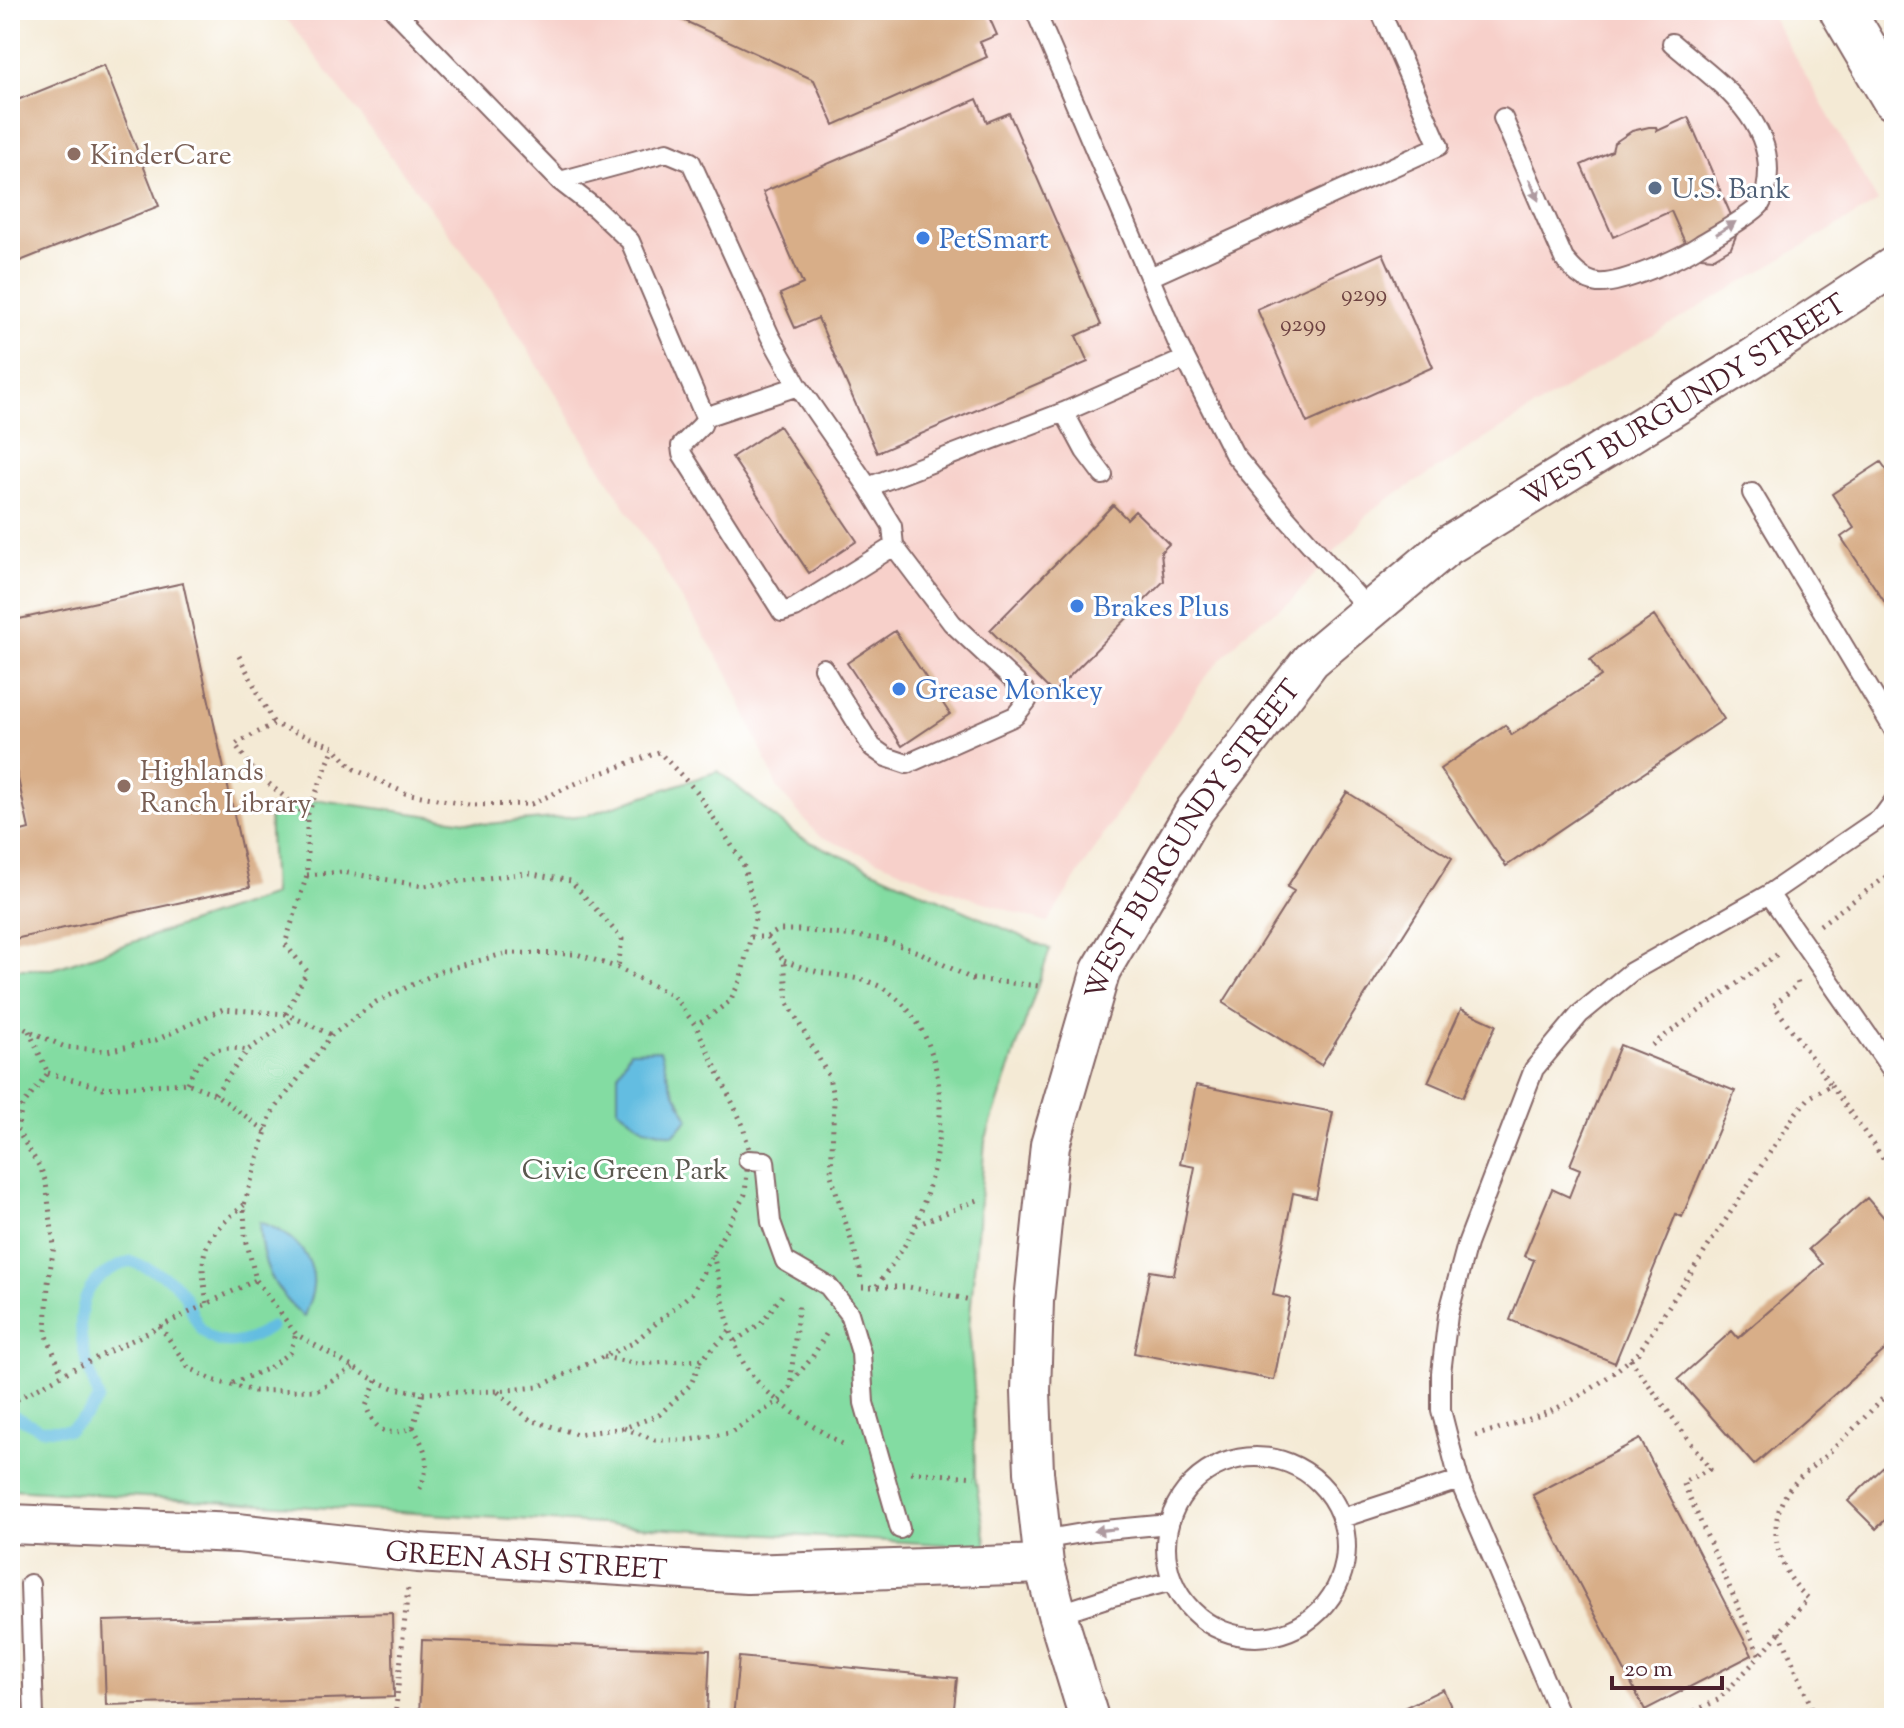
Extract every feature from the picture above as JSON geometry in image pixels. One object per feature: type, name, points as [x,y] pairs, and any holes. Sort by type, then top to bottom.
[{"type":"main road","points":[[1842,10],[1894,98]]},
{"type":"street","name":"WEST BURGUNDY STREET","points":[[1089,1718],[1057,1614],[1042,1552],[1034,1472],[1031,1391],[1034,1301],[1050,1145],[1101,970],[1195,810],[1311,660],[1447,546],[1753,358],[1894,266]]},
{"type":"street","name":"GREEN ASH STREET","points":[[10,1524],[238,1533],[418,1553],[747,1574],[1042,1552]]},
{"type":"lane","points":[[394,10],[560,181],[630,241],[705,417],[702,425],[681,446],[682,454],[782,612],[795,608],[894,546]]},
{"type":"lane","points":[[1150,277],[1439,146],[1380,10]]},
{"type":"lane","points":[[1037,11],[1185,359],[1234,454],[1370,611]]},
{"type":"lane","points":[[1503,118],[1564,259],[1576,274],[1596,283],[1615,282],[1685,255],[1759,206],[1768,185],[1768,161],[1763,141],[1745,109],[1672,43]]},
{"type":"lane","points":[[560,181],[667,152],[691,162],[770,336],[798,386],[892,526],[894,546],[952,623],[1026,692],[1027,701],[1015,716],[907,764],[886,757],[872,747],[823,668]]},
{"type":"lane","points":[[868,487],[1064,412],[1185,359]]},
{"type":"lane","points":[[705,417],[798,386]]},
{"type":"lane","points":[[1064,412],[1085,451],[1103,475]]},
{"type":"lane","points":[[1752,493],[1894,730]]},
{"type":"lane","points":[[1561,1718],[1459,1480],[1441,1410],[1441,1373],[1448,1315],[1467,1244],[1534,1069],[1580,1014],[1631,972],[1769,894],[1883,816],[1894,801]]},
{"type":"lane","points":[[1769,894],[1894,1073]]},
{"type":"lane","points":[[748,1160],[765,1161],[771,1222],[785,1261],[828,1286],[849,1313],[861,1353],[864,1403],[900,1529]]},
{"type":"lane","points":[[1243,1458],[1284,1462],[1303,1470],[1320,1483],[1342,1518],[1346,1549],[1340,1581],[1316,1616],[1288,1631],[1257,1638],[1235,1635],[1215,1628],[1197,1616],[1183,1600],[1172,1581],[1166,1553],[1169,1524],[1177,1504],[1197,1481],[1223,1464],[1243,1458]]},
{"type":"lane","points":[[1342,1518],[1459,1480]]},
{"type":"lane","points":[[1042,1552],[1094,1531],[1169,1524]]},
{"type":"lane","points":[[1057,1614],[1172,1581]]},
{"type":"lane","points":[[30,1584],[34,1718]]},
{"type":"path","points":[[239,656],[274,724],[334,747],[352,768],[405,793],[469,805],[531,804],[588,778],[659,752],[697,792],[743,863],[756,915],[740,981],[730,1001],[696,1026]]},
{"type":"path","points":[[274,724],[235,744],[254,771],[307,816]]},
{"type":"path","points":[[286,1014],[307,971],[285,944],[307,875],[307,816],[334,747]]},
{"type":"path","points":[[1652,1045],[1894,871]]},
{"type":"path","points":[[307,875],[343,872],[423,886],[527,873],[571,881],[622,939],[618,968]]},
{"type":"path","points":[[751,937],[767,937],[779,930],[799,930],[881,939],[921,953],[972,979],[1039,986]]},
{"type":"path","points":[[767,937],[784,961],[788,1003],[829,1077],[834,1101],[831,1175],[860,1269],[862,1287]]},
{"type":"path","points":[[507,953],[577,954],[618,968],[673,996],[696,1026],[742,1123],[749,1149],[745,1194],[692,1293],[633,1343],[538,1387],[423,1393],[376,1381],[296,1334],[256,1280],[245,1235],[244,1205],[271,1114],[332,1035],[376,1002],[441,971],[507,953]]},
{"type":"path","points":[[1777,955],[1784,965]]},
{"type":"path","points":[[784,961],[861,979],[888,991],[910,1014],[930,1047],[941,1091],[934,1171],[915,1226],[876,1287]]},
{"type":"path","points":[[1791,974],[1798,984],[1774,1005],[1894,1174]]},
{"type":"path","points":[[10,1022],[65,1047],[107,1051],[156,1040],[223,1009],[286,1014],[332,1035]]},
{"type":"path","points":[[215,1094],[248,1050],[295,1018]]},
{"type":"path","points":[[29,1031],[48,1073]]},
{"type":"path","points":[[187,1083],[199,1060],[226,1046],[248,1050]]},
{"type":"path","points":[[48,1073],[103,1088],[187,1083],[215,1094],[266,1131]]},
{"type":"path","points":[[48,1073],[22,1107],[17,1130],[46,1183],[54,1246],[48,1283],[46,1333],[62,1374]]},
{"type":"path","points":[[1450,1444],[1517,1424],[1566,1404],[1638,1353],[1796,1113],[1810,1097],[1831,1085]]},
{"type":"path","points":[[915,1226],[980,1199]]},
{"type":"path","points":[[207,1303],[203,1258],[209,1239],[219,1225],[244,1205]]},
{"type":"path","points":[[713,1253],[741,1360],[761,1385],[833,1438],[869,1459],[910,1472],[975,1477]]},
{"type":"path","points":[[10,1403],[62,1374],[256,1280]]},
{"type":"path","points":[[735,1341],[761,1323],[788,1288]]},
{"type":"path","points":[[624,1428],[655,1440],[690,1440],[730,1433],[780,1400],[790,1387],[799,1289]]},
{"type":"path","points":[[160,1326],[188,1367],[212,1380],[254,1391],[318,1390],[353,1368]]},
{"type":"path","points":[[497,1391],[530,1420],[577,1434],[624,1428],[659,1415],[691,1384],[701,1360],[731,1330]]},
{"type":"path","points":[[232,1383],[269,1368],[290,1352],[296,1334]]},
{"type":"path","points":[[603,1357],[638,1364],[701,1360]]},
{"type":"path","points":[[1630,1359],[1710,1469],[1683,1482],[1760,1656]]},
{"type":"path","points":[[376,1381],[366,1406],[372,1420],[381,1430],[396,1434],[413,1427]]},
{"type":"path","points":[[1680,1718],[1718,1700],[1808,1598],[1793,1585],[1782,1566],[1775,1541],[1779,1515],[1790,1489],[1894,1387]]},
{"type":"path","points":[[418,1494],[428,1467],[427,1453],[413,1427],[423,1393]]},
{"type":"path","points":[[395,1718],[408,1586]]},
{"type":"path","points":[[1780,1632],[1814,1713],[1823,1718]]},
{"type":"shaded area","points":[[277,10],[1768,10],[1878,202],[1625,351],[1373,509],[1290,602],[1250,628],[1205,677],[1047,923],[954,892],[819,836],[778,789],[730,677],[490,288],[292,25]]},
{"type":"green space","name":"Civic Green Park","points":[[718,771],[799,837],[1050,949],[985,1141],[969,1328],[974,1387],[975,1477],[987,1547],[10,1489],[10,969],[53,969],[273,895],[269,811],[320,800],[487,824],[588,815]]},
{"type":"water","points":[[660,1050],[671,1085],[689,1119],[673,1135],[644,1128],[618,1109],[618,1074],[630,1051]]},
{"type":"water","points":[[259,1222],[291,1239],[307,1257],[313,1280],[304,1317],[270,1275],[262,1251]]},
{"type":"building","points":[[661,10],[986,10],[997,35],[980,42],[987,57],[834,125],[814,80]]},
{"type":"building","name":"KinderCare","points":[[104,65],[159,206],[10,265],[10,103]]},
{"type":"building","name":"PetSmart","points":[[977,99],[987,122],[1009,113],[1101,325],[1076,336],[1088,362],[877,453],[818,318],[795,328],[780,294],[803,284],[763,192]]},
{"type":"building","name":"U.S. Bank","points":[[1688,117],[1738,231],[1731,248],[1714,258],[1701,257],[1687,247],[1671,211],[1613,237],[1581,165],[1612,151],[1614,143],[1632,131],[1656,127],[1657,131]]},
{"type":"building","points":[[1383,253],[1433,367],[1307,423],[1257,309]]},
{"type":"building","points":[[779,426],[857,541],[809,573],[732,457]]},
{"type":"building","points":[[1881,462],[1889,473],[1894,469],[1894,616],[1841,537],[1854,528],[1832,494]]},
{"type":"building","name":"Brakes Plus","points":[[1113,505],[1127,519],[1135,511],[1169,544],[1161,552],[1164,581],[1053,693],[990,630]]},
{"type":"building","name":"Highlands Ranch Library","points":[[183,583],[250,887],[10,940],[10,834],[29,829],[10,742],[10,621]]},
{"type":"building","points":[[1654,616],[1724,719],[1506,866],[1440,769],[1505,725],[1512,735],[1601,676],[1590,660]]},
{"type":"building","name":"Grease Monkey","points":[[895,631],[950,714],[902,746],[847,663]]},
{"type":"building","points":[[1347,792],[1452,858],[1321,1065],[1223,1003],[1294,891],[1287,887]]},
{"type":"building","points":[[1461,1009],[1496,1025],[1463,1097],[1428,1082]]},
{"type":"building","points":[[1620,1045],[1735,1091],[1682,1217],[1676,1214],[1615,1363],[1510,1320],[1534,1260],[1524,1256],[1552,1189],[1569,1197],[1580,1169],[1570,1165]]},
{"type":"building","points":[[1196,1085],[1333,1112],[1316,1198],[1293,1193],[1273,1295],[1290,1299],[1274,1380],[1134,1353],[1150,1271],[1174,1275],[1195,1167],[1180,1164]]},
{"type":"building","points":[[1867,1198],[1894,1229],[1894,1342],[1754,1465],[1678,1379],[1732,1331],[1738,1338],[1823,1264],[1809,1249]]},
{"type":"building","points":[[1640,1439],[1752,1655],[1645,1710],[1533,1495]]},
{"type":"building","points":[[1894,1457],[1894,1511],[1876,1529],[1848,1501]]},
{"type":"building","points":[[392,1613],[394,1697],[106,1705],[103,1621]]},
{"type":"building","points":[[12,1628],[18,1718],[10,1718]]},
{"type":"building","points":[[422,1640],[710,1650],[707,1718],[419,1718]]},
{"type":"building","points":[[739,1657],[957,1678],[953,1718],[733,1718]]},
{"type":"building","points":[[1443,1689],[1456,1718],[1390,1718],[1389,1715]]},
{"type":"waterway","points":[[10,1413],[40,1429],[69,1430],[86,1416],[99,1399],[84,1354],[82,1307],[97,1280],[130,1261],[174,1283],[185,1297],[199,1326],[215,1340],[243,1341],[271,1327]]},
{"type":"place","name":"KinderCare","points":[[74,154]]},
{"type":"place","name":"U.S. Bank","points":[[1655,188]]},
{"type":"place","name":"PetSmart","points":[[923,238]]},
{"type":"place","name":"Brakes Plus","points":[[1077,606]]},
{"type":"place","name":"Grease Monkey","points":[[899,689]]},
{"type":"place","name":"Highlands Ranch Library","points":[[124,786]]}]
